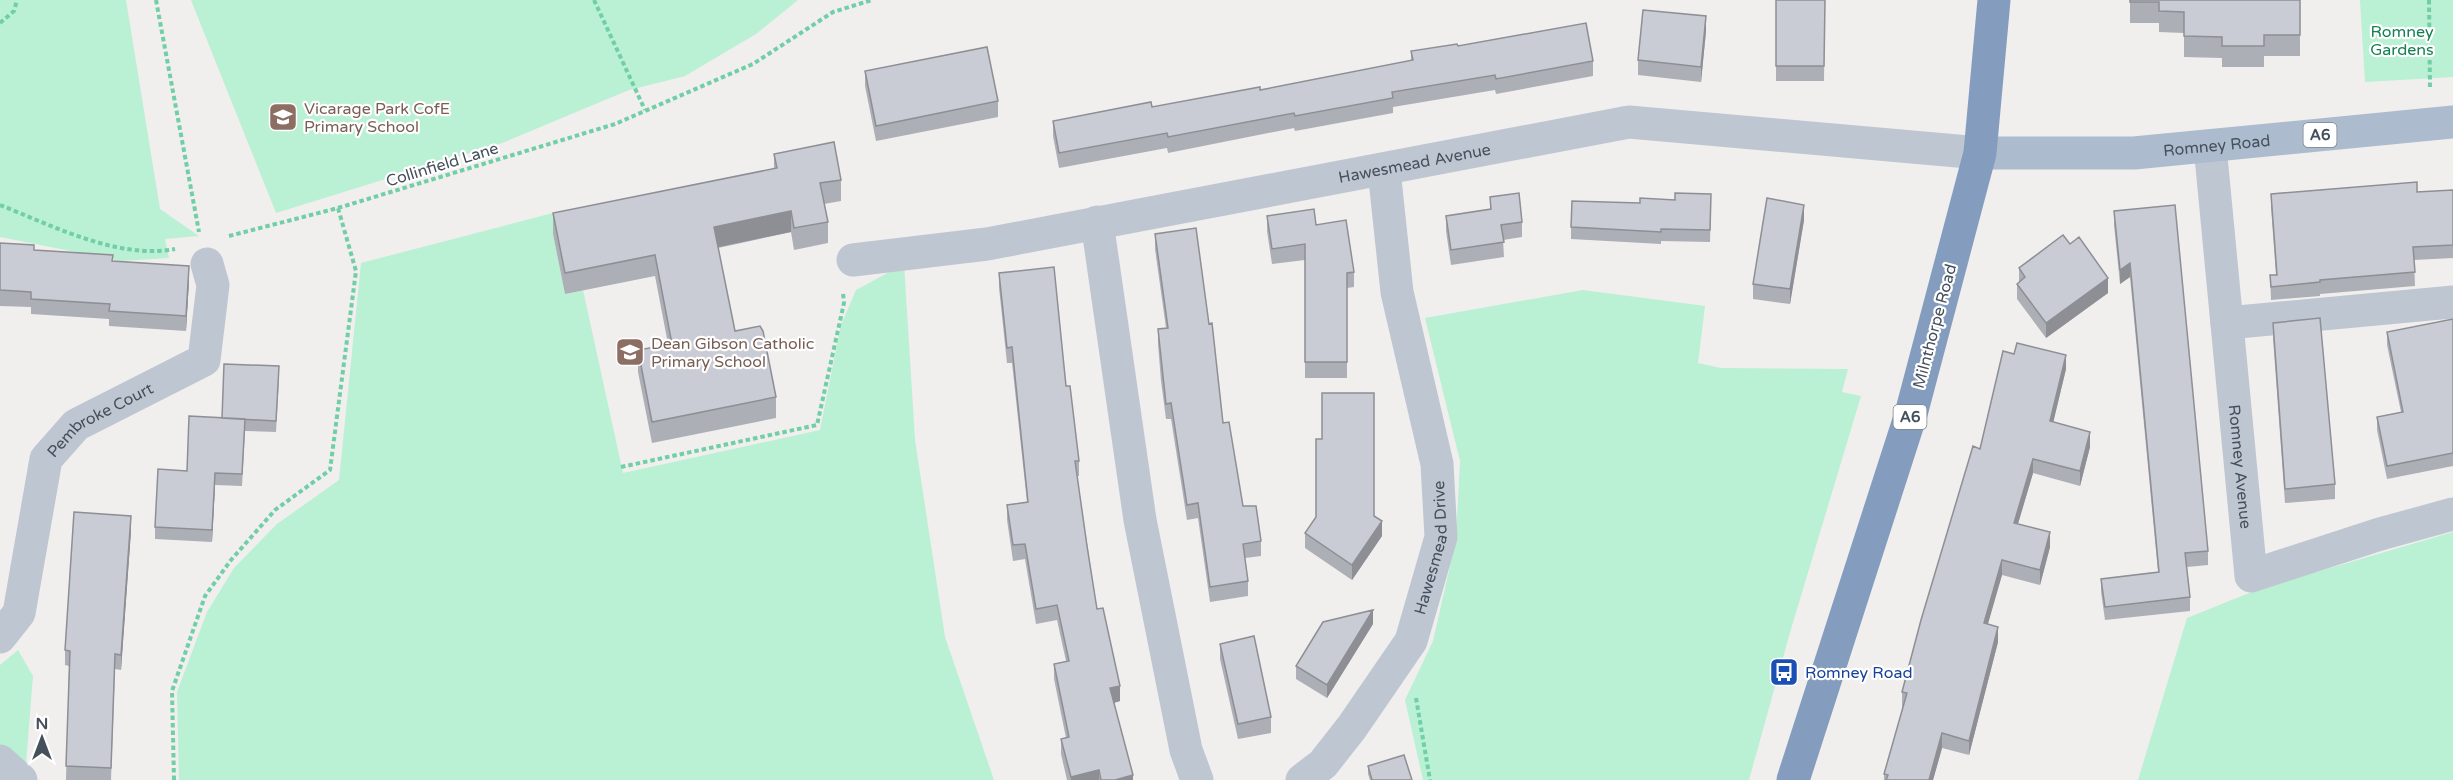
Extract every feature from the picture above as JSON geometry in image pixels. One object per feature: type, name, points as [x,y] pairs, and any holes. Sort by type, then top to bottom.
[{"type":"highway","name":"Milnthorpe Road","points":[[1793,780],[1911,414],[1980,153],[1994,0]]},
{"type":"main road","name":"Romney Road","points":[[1980,153],[2096,154],[2210,146],[2442,123]]},
{"type":"street","name":"Hawesmead Avenue","points":[[853,260],[987,244],[1629,122],[1980,153]]},
{"type":"street","name":"Romney Avenue","points":[[2210,146],[2251,576],[2379,534],[2453,514]]},
{"type":"street","name":"Hawesmead Drive","points":[[1302,780],[1323,764],[1352,727],[1411,641],[1441,537],[1437,464],[1397,292],[1384,170]]},
{"type":"street","points":[[1097,222],[1140,520],[1186,750],[1197,780]]},
{"type":"street","name":"Pembroke Court","points":[[0,637],[19,613],[46,459],[76,424],[204,360],[213,285],[210,246]]},
{"type":"street","points":[[2227,323],[2453,302]]},
{"type":"street","points":[[0,761],[21,780]]},
{"type":"path","points":[[0,23],[14,10],[17,0]]},
{"type":"path","points":[[156,0],[210,246]]},
{"type":"path","points":[[594,0],[645,110]]},
{"type":"path","name":"Collinfield Lane","points":[[210,246],[615,124],[753,64],[832,12],[872,0]]},
{"type":"path","points":[[2429,0],[2442,123]]},
{"type":"path","points":[[0,205],[100,243],[136,250],[179,248]]},
{"type":"path","points":[[174,780],[172,691],[205,596],[231,560],[275,510],[330,470],[356,271],[338,208]]},
{"type":"path","points":[[621,467],[816,424],[844,303],[843,292]]},
{"type":"path","points":[[1395,664],[1415,691],[1430,780]]},
{"type":"green space","points":[[0,0],[126,0],[160,209],[199,236],[165,239],[169,258],[121,261],[0,237]]},
{"type":"green space","points":[[191,0],[798,0],[756,34],[685,76],[629,90],[502,143],[276,213]]},
{"type":"green space","name":"Romney Gardens","points":[[2360,0],[2453,0],[2453,77],[2365,82]]},
{"type":"green space","name":"Dean Gibson Catholic Primary School","points":[[568,209],[572,230],[553,234],[565,294],[583,290],[623,473],[820,430],[841,325],[856,290],[904,264],[915,440],[945,637],[994,780],[179,780],[177,692],[207,612],[234,568],[277,524],[339,480],[361,263]]},
{"type":"green space","points":[[1583,290],[1705,306],[1698,363],[1721,368],[1848,369],[1842,392],[1861,396],[1791,629],[1749,780],[1423,780],[1405,700],[1433,641],[1456,540],[1460,461],[1425,318]]},
{"type":"green space","points":[[2453,532],[2453,780],[2138,780],[2187,618],[2259,589]]},
{"type":"green space","points":[[18,650],[33,676],[26,764],[0,748],[0,665]]},
{"type":"building","points":[[1776,0],[1825,0],[1824,66],[1776,66]]},
{"type":"building","points":[[2130,0],[2300,0],[2300,35],[2264,35],[2264,46],[2222,46],[2222,37],[2184,36],[2184,12],[2159,11],[2159,2],[2130,2]]},
{"type":"building","points":[[1643,10],[1706,16],[1701,67],[1638,60]]},
{"type":"building","points":[[1586,23],[1593,61],[1496,79],[1495,75],[1392,92],[1393,98],[1295,116],[1294,113],[1168,137],[1167,133],[1059,153],[1053,121],[1151,102],[1152,107],[1260,87],[1260,90],[1413,60],[1411,51],[1457,44],[1458,46]]},
{"type":"building","points":[[987,47],[998,101],[876,126],[865,71]]},
{"type":"building","points":[[834,142],[841,180],[820,183],[828,222],[794,228],[791,211],[714,227],[735,331],[760,326],[763,331],[776,397],[652,422],[638,350],[672,344],[655,255],[565,273],[553,213],[777,168],[774,154]]},
{"type":"building","points":[[2417,182],[2417,192],[2453,190],[2453,245],[2413,247],[2415,272],[2320,280],[2320,282],[2271,287],[2270,275],[2277,275],[2271,194]]},
{"type":"building","points":[[1519,193],[1522,222],[1501,225],[1504,242],[1451,250],[1446,216],[1491,209],[1490,197]]},
{"type":"building","points":[[1675,193],[1711,194],[1710,230],[1661,229],[1661,232],[1571,227],[1572,201],[1640,203],[1640,198],[1675,200]]},
{"type":"building","points":[[1767,198],[1804,205],[1790,289],[1753,284]]},
{"type":"building","points":[[2175,205],[2208,551],[2185,553],[2190,597],[2105,607],[2101,579],[2159,572],[2130,263],[2120,270],[2114,211]]},
{"type":"building","points":[[1314,209],[1316,225],[1346,220],[1354,272],[1347,273],[1347,362],[1305,362],[1305,244],[1272,249],[1267,216]]},
{"type":"building","points":[[1196,228],[1209,324],[1212,323],[1223,423],[1229,422],[1243,506],[1256,506],[1261,541],[1243,544],[1248,581],[1210,587],[1198,503],[1187,505],[1171,403],[1166,404],[1158,329],[1168,328],[1155,234]]},
{"type":"building","points":[[2063,235],[2070,244],[2079,237],[2108,278],[2046,323],[2017,284],[2025,277],[2019,268]]},
{"type":"building","points":[[0,243],[34,245],[34,250],[113,255],[112,261],[189,266],[186,316],[109,311],[110,304],[31,299],[31,292],[0,290]]},
{"type":"building","points":[[1054,267],[1066,386],[1070,386],[1079,461],[1075,461],[1087,546],[1097,609],[1103,608],[1120,686],[1110,688],[1133,775],[1115,780],[1101,780],[1099,770],[1071,777],[1061,739],[1069,737],[1054,664],[1069,661],[1057,605],[1036,609],[1025,544],[1013,545],[1007,505],[1028,502],[1012,347],[1007,348],[999,273]]},
{"type":"building","points":[[2320,318],[2335,484],[2285,489],[2273,323]]},
{"type":"building","points":[[2453,319],[2453,453],[2387,466],[2377,417],[2403,412],[2387,332]]},
{"type":"building","points":[[2017,343],[2066,355],[2050,421],[2090,432],[2080,471],[2033,459],[2014,523],[2050,532],[2040,570],[2002,560],[1984,623],[1998,627],[1969,741],[1942,733],[1929,780],[1886,780],[1888,775],[1884,774],[1907,693],[1902,692],[1973,446],[1980,449],[2003,351],[2014,354]]},
{"type":"building","points":[[224,364],[279,366],[276,421],[222,418]]},
{"type":"building","points":[[1322,393],[1374,393],[1374,516],[1382,521],[1352,565],[1305,533],[1316,517],[1316,439],[1322,439]]},
{"type":"building","points":[[189,416],[245,419],[242,474],[215,473],[212,530],[155,527],[158,469],[187,471]]},
{"type":"building","points":[[74,512],[131,516],[121,655],[115,654],[111,768],[66,766],[70,651],[65,650]]},
{"type":"building","points":[[1373,610],[1327,685],[1296,666],[1323,622]]},
{"type":"building","points":[[1254,636],[1271,717],[1238,724],[1220,644]]},
{"type":"building","points":[[1404,755],[1412,780],[1372,780],[1368,766]]},
{"type":"place","name":"Vicarage Park CofE Primary School","points":[[283,117]]},
{"type":"place","name":"Dean Gibson Catholic Primary School","points":[[630,352]]},
{"type":"place","name":"Romney Road","points":[[1784,672]]}]
